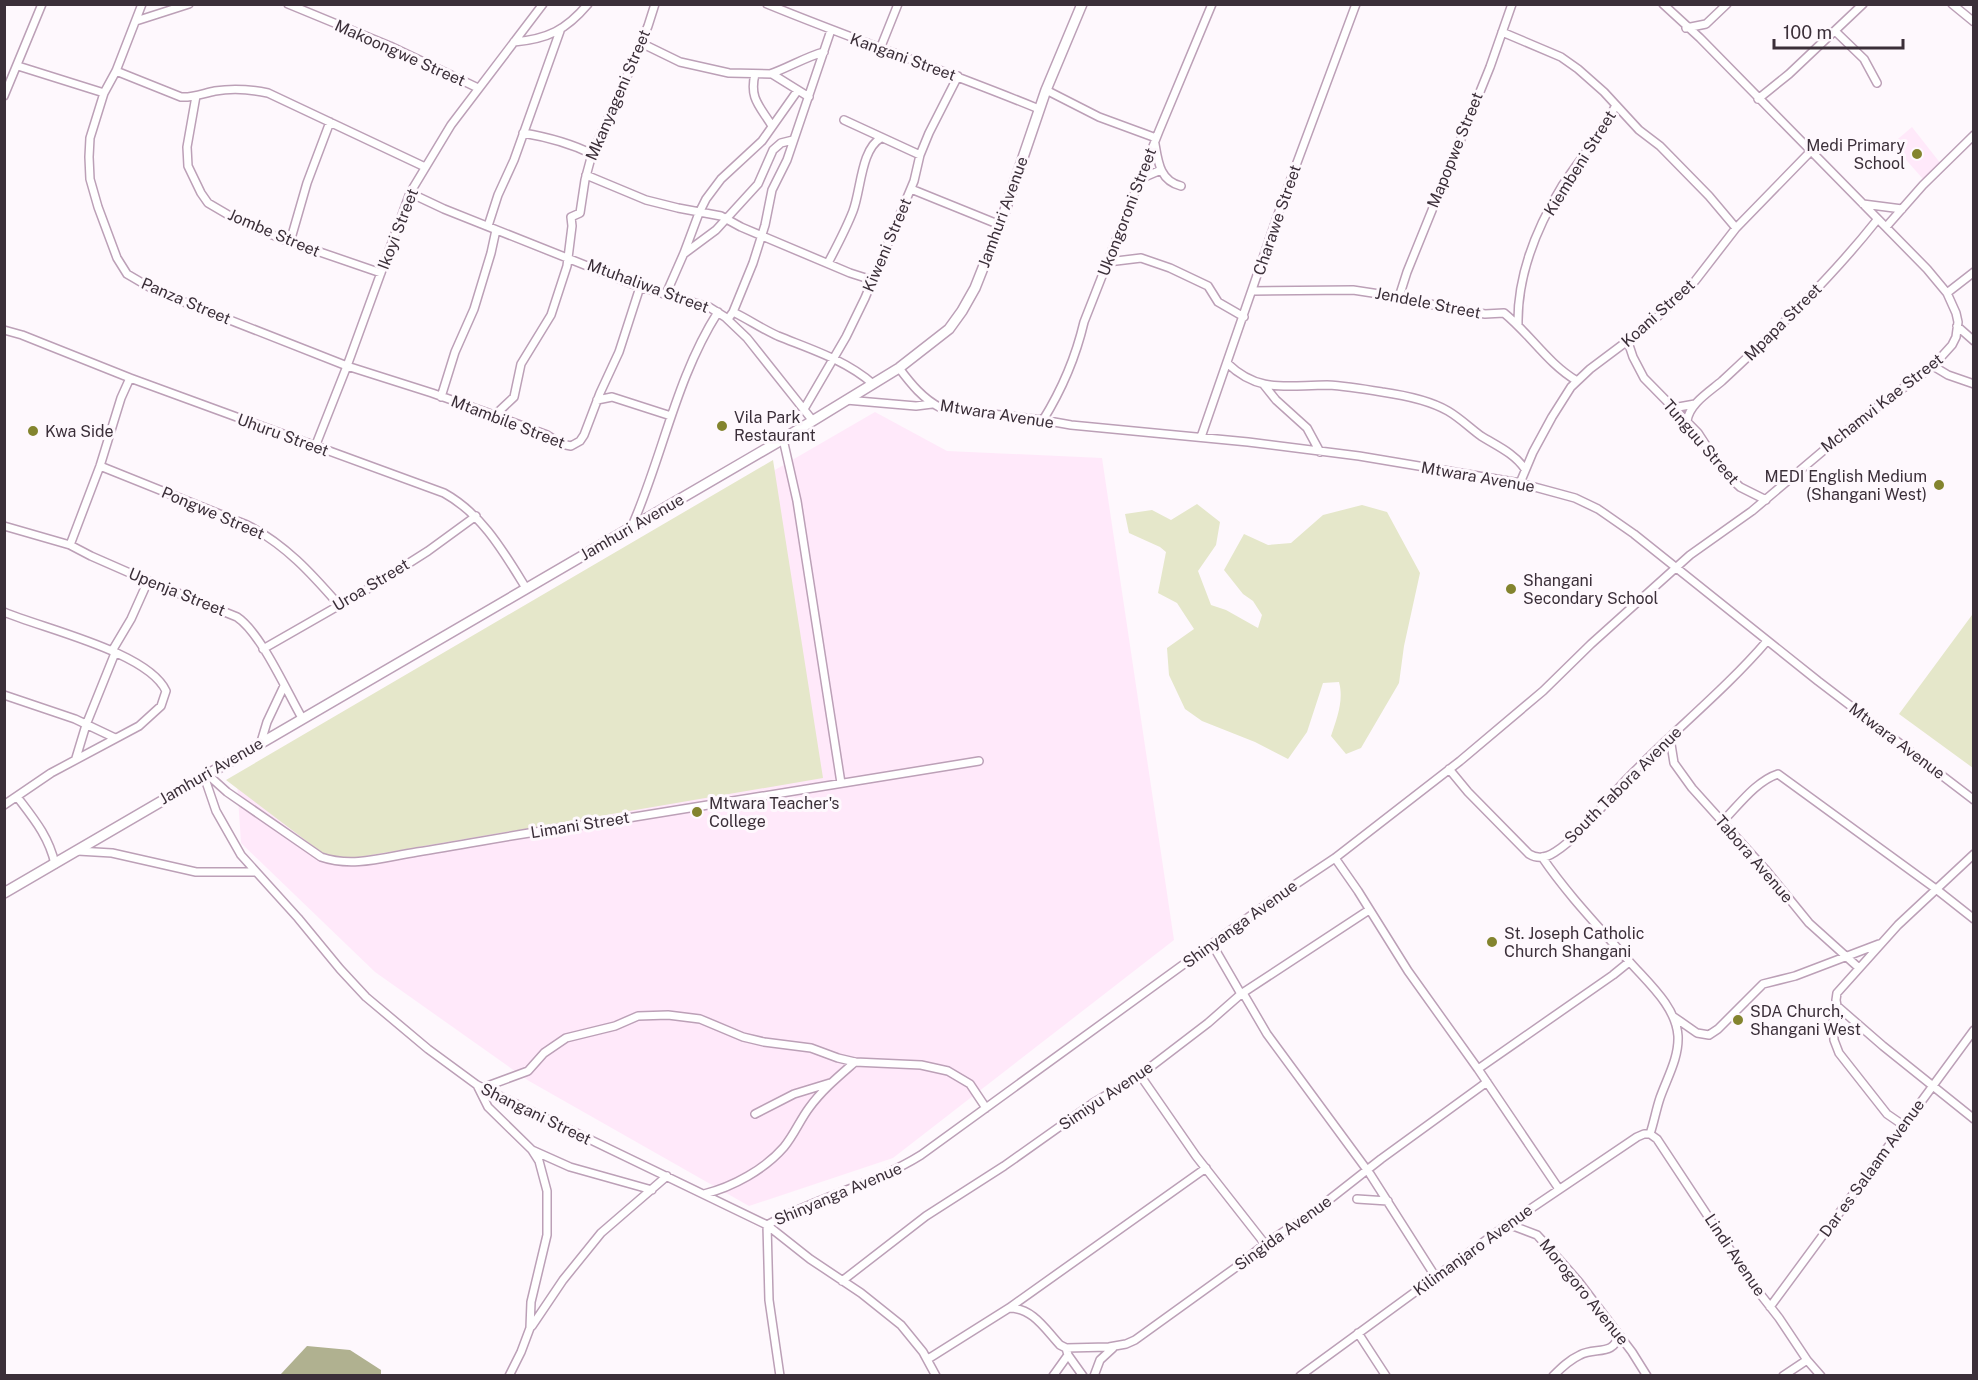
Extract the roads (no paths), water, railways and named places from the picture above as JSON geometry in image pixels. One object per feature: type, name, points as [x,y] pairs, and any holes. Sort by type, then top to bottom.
[{"type":"street","points":[[4,96],[42,4]]},
{"type":"street","name":"Panza Street","points":[[142,4],[116,71],[104,93],[90,138],[90,179],[112,247],[127,274],[156,291],[347,366]]},
{"type":"street","points":[[136,21],[189,4]]},
{"type":"street","name":"Makoongwe Street","points":[[288,4],[390,46],[478,88]]},
{"type":"street","name":"Ikoyi Street","points":[[315,447],[410,193],[451,125],[543,4]]},
{"type":"street","points":[[514,42],[535,39],[560,31],[588,4]]},
{"type":"street","name":"Mkanyageni Street","points":[[655,4],[641,43],[592,154],[586,175],[646,200],[728,218],[741,227],[872,280]]},
{"type":"street","name":"Kangani Street","points":[[767,4],[1039,109]]},
{"type":"street","points":[[880,49],[898,4]]},
{"type":"street","name":"Jamhuri Avenue","points":[[4,893],[783,440],[899,368],[949,329],[975,288],[1000,225],[1046,90],[1082,4]]},
{"type":"street","name":"Ukongoroni Street","points":[[1043,420],[1059,390],[1155,140],[1212,4]]},
{"type":"street","name":"Charawe Street","points":[[1201,437],[1282,203],[1356,4]]},
{"type":"street","name":"Mapopwe Street","points":[[1399,297],[1512,4]]},
{"type":"street","points":[[1663,4],[1686,28],[1700,38],[1927,269],[1947,293],[1956,313],[1957,326],[1974,341]]},
{"type":"street","points":[[1686,28],[1706,24],[1727,4]]},
{"type":"street","points":[[1758,99],[1789,74],[1863,4]]},
{"type":"street","points":[[1952,4],[1974,22]]},
{"type":"street","points":[[728,319],[733,312],[762,235],[772,190],[787,160],[831,30]]},
{"type":"street","points":[[488,226],[560,31]]},
{"type":"street","points":[[1835,31],[1864,59],[1877,83]]},
{"type":"street","name":"Kiembeni Street","points":[[1502,32],[1561,57],[1578,69],[1709,196],[1736,228]]},
{"type":"street","points":[[641,43],[680,62],[729,73],[770,74],[780,77],[809,98]]},
{"type":"street","points":[[770,74],[824,52]]},
{"type":"street","points":[[18,66],[104,93]]},
{"type":"street","points":[[116,71],[181,97],[230,89],[248,89],[268,93],[425,167]]},
{"type":"street","points":[[755,74],[752,85],[753,97],[772,126]]},
{"type":"street","name":"Kiweni Street","points":[[804,409],[851,327],[911,189],[920,154],[937,114],[958,76]]},
{"type":"street","points":[[666,294],[706,199],[721,179],[762,141],[798,90]]},
{"type":"street","points":[[1046,90],[1099,117],[1155,140],[1161,170],[1168,181],[1181,186]]},
{"type":"street","name":"Jombe Street","points":[[196,96],[189,134],[188,166],[208,203],[237,220],[290,242],[381,273]]},
{"type":"street","name":"Kiembeni Street","points":[[1518,325],[1524,276],[1539,232],[1563,186],[1616,105]]},
{"type":"street","points":[[844,120],[920,154]]},
{"type":"street","points":[[290,242],[307,183],[330,122]]},
{"type":"street","points":[[524,132],[576,146],[592,154]]},
{"type":"street","points":[[1886,228],[1923,185],[1974,135]]},
{"type":"street","points":[[828,263],[853,212],[867,157],[874,142],[881,138]]},
{"type":"street","points":[[684,253],[716,230],[761,180],[773,150],[781,143],[793,140]]},
{"type":"street","name":"Koani Street","points":[[1520,483],[1552,417],[1565,395],[1577,381],[1650,324],[1695,281],[1736,228],[1810,152]]},
{"type":"street","points":[[1140,179],[1161,170]]},
{"type":"street","points":[[495,416],[514,398],[522,361],[551,315],[567,266],[571,217],[580,213],[586,175]]},
{"type":"street","points":[[911,189],[1000,225]]},
{"type":"street","name":"Mtuhaliwa Street","points":[[410,193],[444,210],[640,287],[709,306],[728,319],[747,338],[813,421]]},
{"type":"street","points":[[1862,204],[1902,209]]},
{"type":"street","name":"Mpapa Street","points":[[1687,421],[1695,404],[1755,351],[1820,286],[1877,220]]},
{"type":"street","points":[[441,397],[455,352],[474,309],[496,230]]},
{"type":"street","points":[[1108,262],[1141,258],[1170,268],[1208,286],[1218,302],[1244,317]]},
{"type":"street","points":[[1947,293],[1974,272]]},
{"type":"street","name":"Mtambile Street","points":[[347,366],[495,416],[547,435],[561,444],[571,446],[580,441],[619,352],[640,287]]},
{"type":"street","name":"Jendele Street","points":[[1253,291],[1353,290],[1485,314],[1504,313],[1554,365],[1577,381]]},
{"type":"street","points":[[632,527],[676,400],[695,354],[718,312]]},
{"type":"street","points":[[733,312],[833,359],[873,384]]},
{"type":"street","name":"Mchamvi Kae Street","points":[[1676,567],[1766,500],[1847,430],[1933,366],[1952,345],[1957,326]]},
{"type":"street","name":"Uhuru Street","points":[[4,330],[444,493],[476,516],[502,549],[526,588]]},
{"type":"street","name":"Tunguu Street","points":[[1628,342],[1637,367],[1644,378],[1698,433],[1713,459],[1729,478],[1740,487],[1766,500]]},
{"type":"street","points":[[1227,363],[1242,375],[1264,385],[1334,386],[1383,392],[1425,402],[1449,411],[1505,450],[1525,469]]},
{"type":"street","points":[[1933,366],[1948,375],[1974,384]]},
{"type":"street","name":"Mtwara Avenue","points":[[899,368],[921,394],[932,404],[941,408],[1080,426],[1201,437],[1359,456],[1520,483],[1575,498],[1598,509],[1676,567],[1912,754],[1974,800]]},
{"type":"street","points":[[70,545],[100,466],[129,378]]},
{"type":"street","points":[[1264,385],[1276,400],[1307,428],[1320,452]]},
{"type":"street","points":[[597,400],[612,397],[671,417]]},
{"type":"street","points":[[846,400],[916,406],[932,404]]},
{"type":"street","points":[[1673,408],[1695,404]]},
{"type":"street","points":[[783,440],[797,501],[841,783]]},
{"type":"street","name":"Pongwe Street","points":[[100,466],[260,531],[293,557],[339,605]]},
{"type":"street","name":"Uroa Street","points":[[263,649],[373,586],[428,551],[476,516]]},
{"type":"street","name":"Upenja Street","points":[[4,526],[70,545],[148,581],[237,617],[250,627],[302,718]]},
{"type":"street","name":"Shinyanga Avenue","points":[[767,1225],[799,1208],[892,1173],[921,1155],[1298,881],[1335,858],[1505,724],[1676,567]]},
{"type":"street","points":[[76,758],[86,724],[114,652],[148,581]]},
{"type":"street","points":[[4,612],[114,652],[155,675],[166,692],[161,706],[144,722],[76,758],[31,785],[18,798],[4,805]]},
{"type":"street","name":"South Tabora Avenue","points":[[1542,857],[1557,851],[1568,841],[1627,779],[1732,681],[1767,640]]},
{"type":"street","points":[[261,742],[267,722],[284,686]]},
{"type":"street","points":[[4,694],[86,724],[115,738]]},
{"type":"street","name":"Tabora Avenue","points":[[1670,738],[1674,763],[1692,788],[1769,874],[1802,915],[1859,968]]},
{"type":"street","name":"Limani Street","points":[[206,775],[321,857],[346,862],[378,860],[540,830],[591,824],[979,761]]},
{"type":"street","points":[[1449,769],[1525,851],[1532,856],[1542,857],[1644,978],[1673,1017],[1697,1033],[1709,1035],[1718,1029],[1763,984],[1795,976],[1882,944]]},
{"type":"street","points":[[1722,822],[1753,791],[1778,774],[1974,919]]},
{"type":"street","name":"Shangani Street","points":[[206,775],[216,811],[241,855],[366,997],[428,1049],[479,1086],[767,1225],[901,1325],[928,1359],[936,1376]]},
{"type":"street","points":[[18,798],[45,835],[55,864]]},
{"type":"street","points":[[77,850],[112,853],[196,872],[256,872]]},
{"type":"street","points":[[1903,1125],[1887,1114],[1839,1053],[1834,1040],[1833,1022],[1837,993],[1898,925],[1974,854]]},
{"type":"street","points":[[1335,858],[1408,971],[1559,1189]]},
{"type":"street","name":"Simiyu Avenue","points":[[842,1281],[926,1216],[1004,1166],[1094,1103],[1140,1075],[1208,1023],[1242,993],[1369,910]]},
{"type":"street","points":[[1212,944],[1267,1034],[1367,1170],[1435,1276]]},
{"type":"street","points":[[1478,1069],[1629,962]]},
{"type":"street","points":[[1836,1003],[1875,1039],[1974,1119]]},
{"type":"street","points":[[530,1328],[531,1302],[548,1229],[546,1183],[532,1150],[488,1107],[479,1086],[528,1071],[544,1053],[566,1038],[622,1023],[638,1016],[690,1017],[709,1022],[743,1037],[811,1048],[855,1062],[912,1064],[948,1071],[970,1084],[986,1108]]},
{"type":"street","points":[[1650,1134],[1660,1098],[1676,1057],[1678,1036],[1673,1017]]},
{"type":"street","name":"Dar es Salaam Avenue","points":[[1770,1307],[1974,1030]]},
{"type":"street","points":[[704,1194],[753,1172],[775,1156],[785,1145],[808,1108],[831,1082],[855,1062]]},
{"type":"street","points":[[1140,1075],[1206,1168],[1265,1244]]},
{"type":"street","points":[[755,1114],[805,1089],[831,1082]]},
{"type":"street","name":"Singida Avenue","points":[[1067,1352],[1131,1342],[1265,1244],[1316,1210],[1487,1082]]},
{"type":"street","name":"Kilimanjaro Avenue","points":[[1300,1376],[1508,1224],[1637,1137],[1650,1134]]},
{"type":"street","name":"Lindi Avenue","points":[[1650,1134],[1657,1139],[1754,1286],[1821,1376]]},
{"type":"street","points":[[532,1150],[570,1167],[652,1190]]},
{"type":"street","points":[[928,1359],[1009,1308],[1206,1168]]},
{"type":"street","points":[[509,1376],[530,1328],[563,1280],[601,1233],[667,1176]]},
{"type":"street","points":[[1357,1199],[1388,1201]]},
{"type":"street","name":"Morogoro Avenue","points":[[1508,1224],[1537,1235],[1579,1282],[1643,1367],[1647,1376]]},
{"type":"street","points":[[767,1225],[769,1300],[780,1376]]},
{"type":"street","points":[[1009,1308],[1024,1310],[1031,1314],[1067,1352],[1083,1376]]},
{"type":"street","points":[[1358,1333],[1386,1376]]},
{"type":"street","points":[[1553,1376],[1581,1354],[1613,1347],[1618,1335]]},
{"type":"street","points":[[1094,1376],[1100,1360],[1115,1346]]},
{"type":"street","points":[[1053,1376],[1067,1352]]},
{"type":"street","points":[[1783,1376],[1807,1360]]},
{"type":"place","name":"Medi Primary School","points":[[1917,154]]},
{"type":"place","name":"Vila Park Restaurant","points":[[722,426]]},
{"type":"place","name":"Kwa Side","points":[[33,431]]},
{"type":"place","name":"MEDI English Medium (Shangani West)","points":[[1939,485]]},
{"type":"place","name":"Shangani Secondary School","points":[[1511,589]]},
{"type":"place","name":"Mtwara Teacher's College","points":[[697,812]]},
{"type":"place","name":"St. Joseph Catholic Church Shangani","points":[[1492,942]]},
{"type":"place","name":"SDA Church, Shangani West","points":[[1738,1020]]}]
